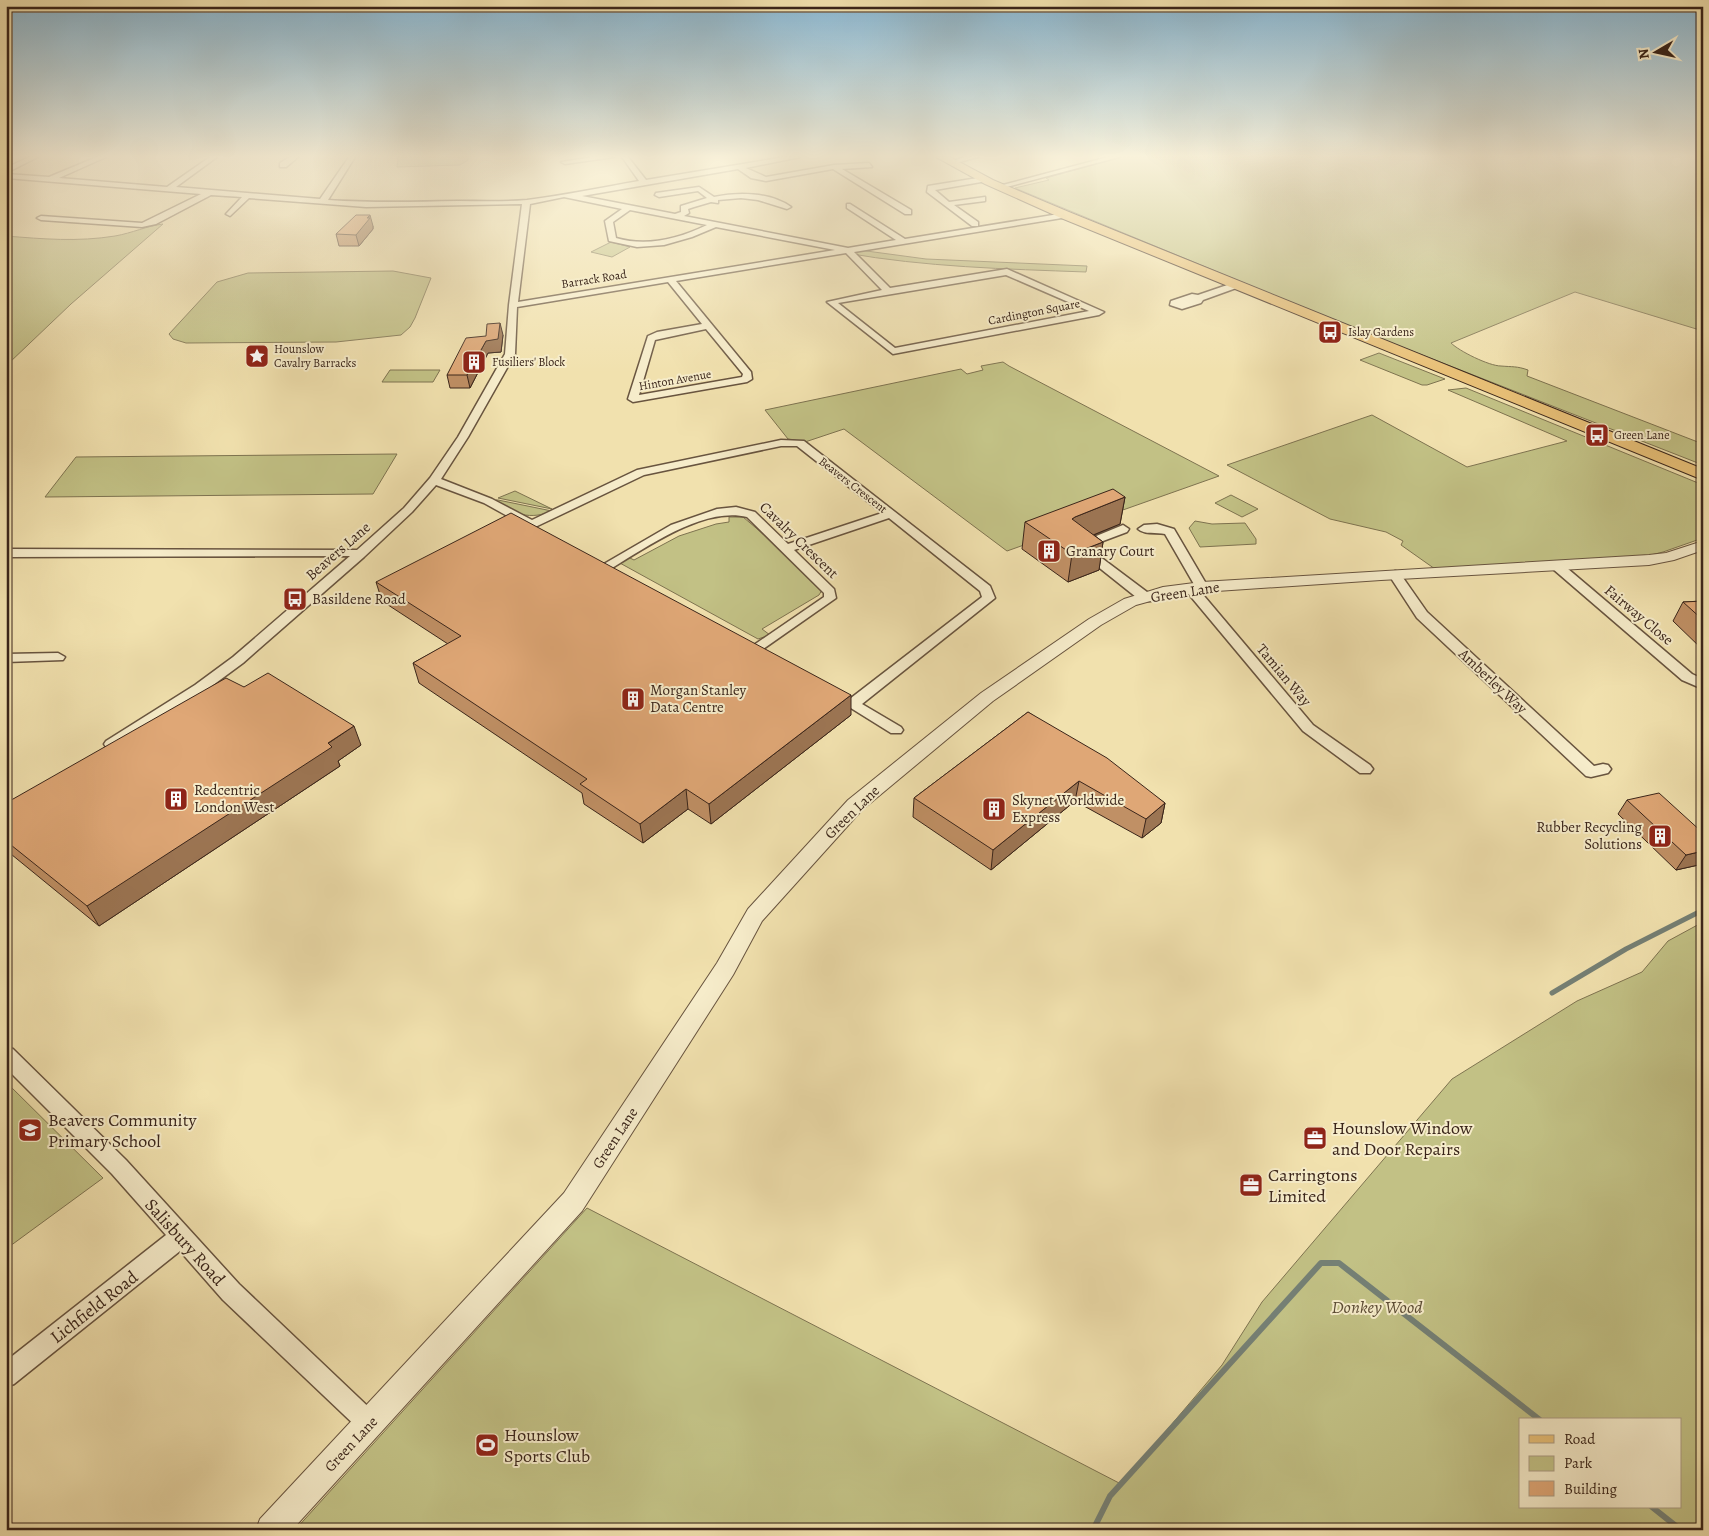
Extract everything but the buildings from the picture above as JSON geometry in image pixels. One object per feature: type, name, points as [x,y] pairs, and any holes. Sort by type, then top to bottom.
[{"type":"main road","points":[[1098,229],[1703,475]]},
{"type":"street","name":"Beavers Lane","points":[[101,750],[200,688],[238,660],[360,554],[420,498],[463,437],[510,354],[513,305],[525,229]]},
{"type":"street","points":[[610,229],[612,239],[622,243],[642,245],[685,239],[706,229]]},
{"type":"street","points":[[733,229],[847,250],[888,291]]},
{"type":"street","points":[[883,229],[903,242]]},
{"type":"street","name":"Barrack Road","points":[[513,305],[983,229]]},
{"type":"street","name":"Cardington Square","points":[[1007,272],[1099,312],[893,351],[831,302],[888,291],[1007,272]]},
{"type":"street","name":"Hinton Avenue","points":[[670,279],[748,374],[747,379],[633,399],[651,338],[656,335],[708,326]]},
{"type":"street","points":[[1199,298],[1236,286]]},
{"type":"street","name":"Beavers Crescent","points":[[531,524],[641,472],[792,441],[800,443],[986,589],[989,598],[852,704]]},
{"type":"street","points":[[434,480],[488,501],[547,534]]},
{"type":"street","name":"Cavalry Crescent","points":[[620,577],[599,565],[681,524],[736,510],[751,514],[788,548],[830,592],[830,598],[752,648],[772,659]]},
{"type":"street","points":[[788,548],[890,514]]},
{"type":"street","name":"Tamian Way","points":[[1144,529],[1157,528],[1170,532],[1197,588],[1308,728],[1365,769]]},
{"type":"street","points":[[1123,529],[1078,546],[1146,598]]},
{"type":"street","name":"Green Lane","points":[[271,1530],[573,1202],[725,969],[755,915],[855,805],[987,697],[1095,622],[1130,602],[1163,592],[1197,588],[1649,560],[1668,557],[1703,545]]},
{"type":"street","points":[[6,553],[345,552],[360,554]]},
{"type":"street","name":"Fairway Close","points":[[1557,566],[1687,677],[1703,685]]},
{"type":"street","name":"Amberley Way","points":[[1395,575],[1422,616],[1591,772],[1603,769]]},
{"type":"street","points":[[6,658],[58,658]]},
{"type":"street","points":[[836,695],[896,730]]},
{"type":"street","name":"Salisbury Road","points":[[6,1055],[119,1168],[231,1292],[370,1424]]},
{"type":"street","name":"Lichfield Road","points":[[6,1376],[181,1238]]},
{"type":"green space","points":[[142,229],[158,229],[71,304],[9,363],[6,363],[6,236],[88,239]]},
{"type":"green space","points":[[1113,229],[1703,229],[1703,331],[1575,292],[1451,343],[1474,358],[1496,365],[1528,370],[1527,376],[1703,444],[1703,465],[1343,324]]},
{"type":"green space","points":[[611,242],[630,247],[612,257],[591,252]]},
{"type":"green space","points":[[859,250],[926,259],[1087,266],[1086,272],[995,268],[905,261],[846,253]]},
{"type":"green space","points":[[393,271],[431,278],[415,318],[410,327],[401,335],[336,342],[186,343],[173,339],[169,334],[217,282],[248,273]]},
{"type":"green space","points":[[1379,353],[1445,379],[1422,385],[1360,360]]},
{"type":"green space","points":[[1003,362],[1219,476],[1007,551],[844,429],[805,442],[788,439],[765,410],[961,369],[967,374],[983,370],[981,366]]},
{"type":"green space","points":[[390,370],[440,370],[433,382],[382,382]]},
{"type":"green space","points":[[1466,388],[1703,485],[1703,538],[1663,552],[1635,559],[1435,569],[1401,545],[1403,541],[1386,532],[1330,519],[1227,465],[1372,415],[1467,467],[1567,441],[1448,390]]},
{"type":"green space","points":[[397,454],[373,494],[45,497],[76,457]]},
{"type":"green space","points":[[515,491],[552,509],[498,498]]},
{"type":"green space","points":[[1231,495],[1258,509],[1242,517],[1215,503]]},
{"type":"green space","points":[[496,500],[552,511],[537,515],[522,514],[508,509]]},
{"type":"green space","points":[[729,517],[743,517],[781,549],[822,590],[819,595],[762,629],[770,635],[758,639],[618,562],[626,556],[634,560],[679,536],[716,524],[729,522]]},
{"type":"green space","points":[[1195,521],[1212,524],[1245,523],[1256,539],[1256,544],[1200,547],[1189,528]]},
{"type":"green space","name":"Donkey Wood","points":[[1703,922],[1703,1530],[295,1530],[587,1208],[1121,1484],[1222,1365],[1262,1302],[1452,1079],[1577,1001],[1642,972],[1668,941]]},
{"type":"green space","name":"Beavers Community Primary School","points":[[6,1082],[103,1178],[6,1249]]},
{"type":"waterway","points":[[1552,993],[1626,949],[1703,910]]},
{"type":"waterway","points":[[1093,1530],[1110,1496],[1321,1263],[1339,1263],[1537,1418]]},
{"type":"waterway","points":[[1653,1508],[1681,1530]]},
{"type":"place","name":"Islay Gardens","points":[[1330,332]]},
{"type":"place","name":"Hounslow Cavalry Barracks","points":[[257,356]]},
{"type":"place","name":"Fusiliers' Block","points":[[474,362]]},
{"type":"place","name":"Green Lane","points":[[1597,435]]},
{"type":"place","name":"Granary Court","points":[[1049,551]]},
{"type":"place","name":"Basildene Road","points":[[295,599]]},
{"type":"place","name":"Morgan Stanley Data Centre","points":[[633,699]]},
{"type":"place","name":"Redcentric London West","points":[[176,799]]},
{"type":"place","name":"Skynet Worldwide Express","points":[[994,809]]},
{"type":"place","name":"Rubber Recycling Solutions","points":[[1660,836]]},
{"type":"place","name":"Beavers Community Primary School","points":[[30,1130]]},
{"type":"place","name":"Hounslow Window and Door Repairs","points":[[1315,1138]]},
{"type":"place","name":"Carringtons Limited","points":[[1251,1185]]},
{"type":"place","name":"Hounslow Sports Club","points":[[487,1445]]}]
